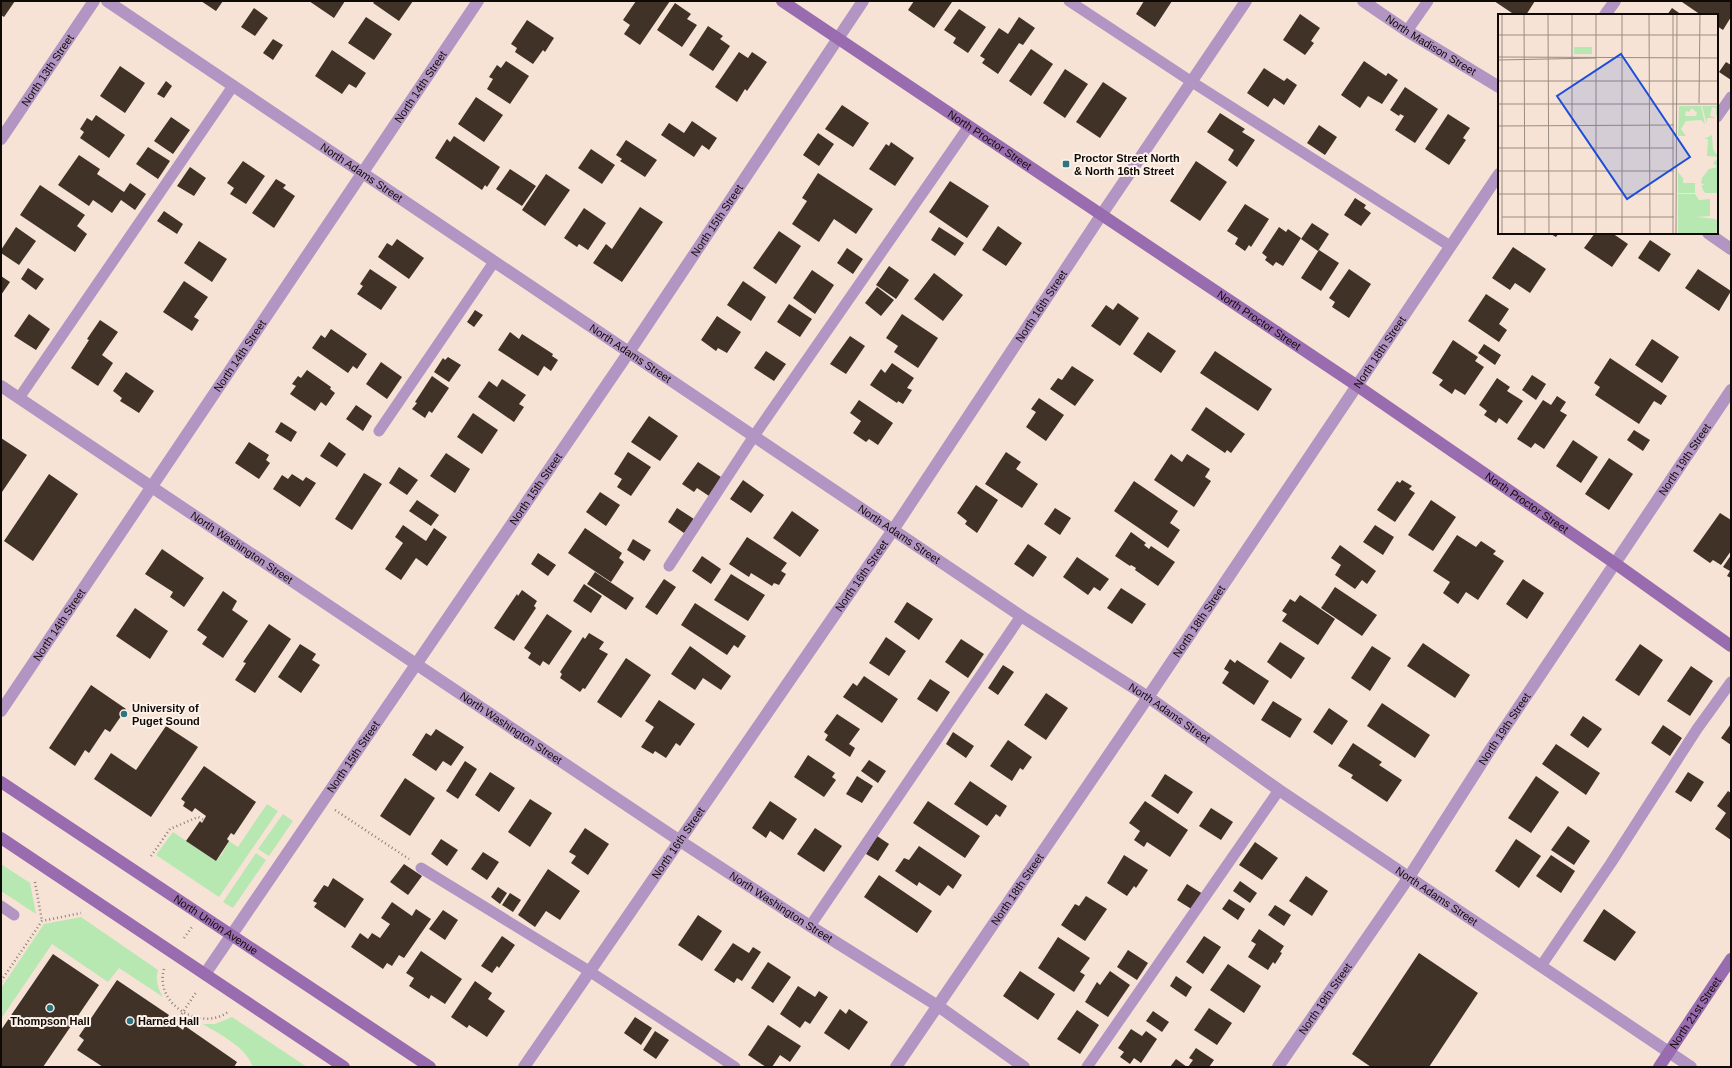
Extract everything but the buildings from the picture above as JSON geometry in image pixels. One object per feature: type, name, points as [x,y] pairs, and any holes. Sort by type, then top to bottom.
[{"type":"street","name":"North 13th Street","points":[[1,139],[94,1]]},
{"type":"street","name":"North Adams Street","points":[[107,1],[1021,616],[1148,697],[1279,790],[1691,1067]]},
{"type":"street","name":"North 14th Street","points":[[1,711],[478,1]]},
{"type":"street","name":"North Proctor Street","points":[[782,1],[836,39],[1102,214],[1356,386],[1616,564],[1731,646]]},
{"type":"street","name":"North 15th Street","points":[[205,974],[629,352],[836,39],[863,1]]},
{"type":"street","name":"North 16th Street","points":[[524,1067],[893,530],[1102,214],[1246,1]]},
{"type":"street","name":"North Madison Street","points":[[1363,1],[1407,31],[1498,86]]},
{"type":"street","points":[[1607,14],[1615,1]]},
{"type":"street","name":"North 18th Street","points":[[896,1067],[1148,697],[1498,175]]},
{"type":"street","points":[[1710,234],[1731,248]]},
{"type":"street","name":"North Washington Street","points":[[1,386],[680,841],[810,926],[938,1006],[1024,1067]]},
{"type":"street","name":"North 19th Street","points":[[1278,1067],[1409,877],[1490,750],[1616,564],[1731,390]]},
{"type":"street","name":"North Union Avenue","points":[[1,782],[230,936],[430,1067]]},
{"type":"street","points":[[1,838],[344,1067]]},
{"type":"street","name":"North 21st Street","points":[[1659,1067],[1731,959]]},
{"type":"lane","points":[[1069,1],[1192,82],[1450,246]]},
{"type":"lane","points":[[1407,31],[1428,1]]},
{"type":"lane","points":[[19,398],[233,86]]},
{"type":"lane","points":[[1718,116],[1731,97]]},
{"type":"lane","points":[[669,566],[754,436],[969,126]]},
{"type":"lane","points":[[379,430],[494,262]]},
{"type":"lane","points":[[810,926],[1021,616]]},
{"type":"lane","points":[[1541,966],[1731,682]]},
{"type":"lane","points":[[1087,1067],[1279,790]]},
{"type":"lane","points":[[421,868],[589,971],[735,1067]]},
{"type":"lane","points":[[1,906],[14,915]]},
{"type":"path","points":[[322,801],[421,868]]},
{"type":"path","points":[[151,856],[170,829],[198,817],[204,820]]},
{"type":"path","points":[[35,882],[42,921]]},
{"type":"path","points":[[1,981],[42,921],[81,913]]},
{"type":"path","points":[[184,938],[194,923]]},
{"type":"path","points":[[164,969],[162,982],[166,995],[174,1005],[183,1012],[195,1018],[209,1020],[222,1016],[228,1012]]},
{"type":"path","points":[[175,1024],[197,991]]},
{"type":"green space","points":[[267,804],[278,811],[219,897],[156,855],[173,832],[216,861],[221,856],[229,841],[238,847]]},
{"type":"green space","points":[[283,814],[293,821],[269,856],[258,849]]},
{"type":"green space","points":[[256,853],[266,860],[233,908],[223,902]]},
{"type":"green space","points":[[1,864],[30,883],[36,914],[1,891]]},
{"type":"green space","points":[[81,917],[158,970],[158,984],[163,997],[119,968],[108,982],[52,944],[1,1019],[1,988],[44,924]]},
{"type":"green space","points":[[232,1017],[307,1067],[253,1067],[239,1047],[203,1024],[215,1024]]},
{"type":"place","name":"Proctor Street North & North 16th Street","points":[[1066,164]]},
{"type":"place","name":"University of Puget Sound","points":[[124,714]]},
{"type":"place","name":"Thompson Hall","points":[[50,1008]]},
{"type":"place","name":"Harned Hall","points":[[130,1021]]}]
